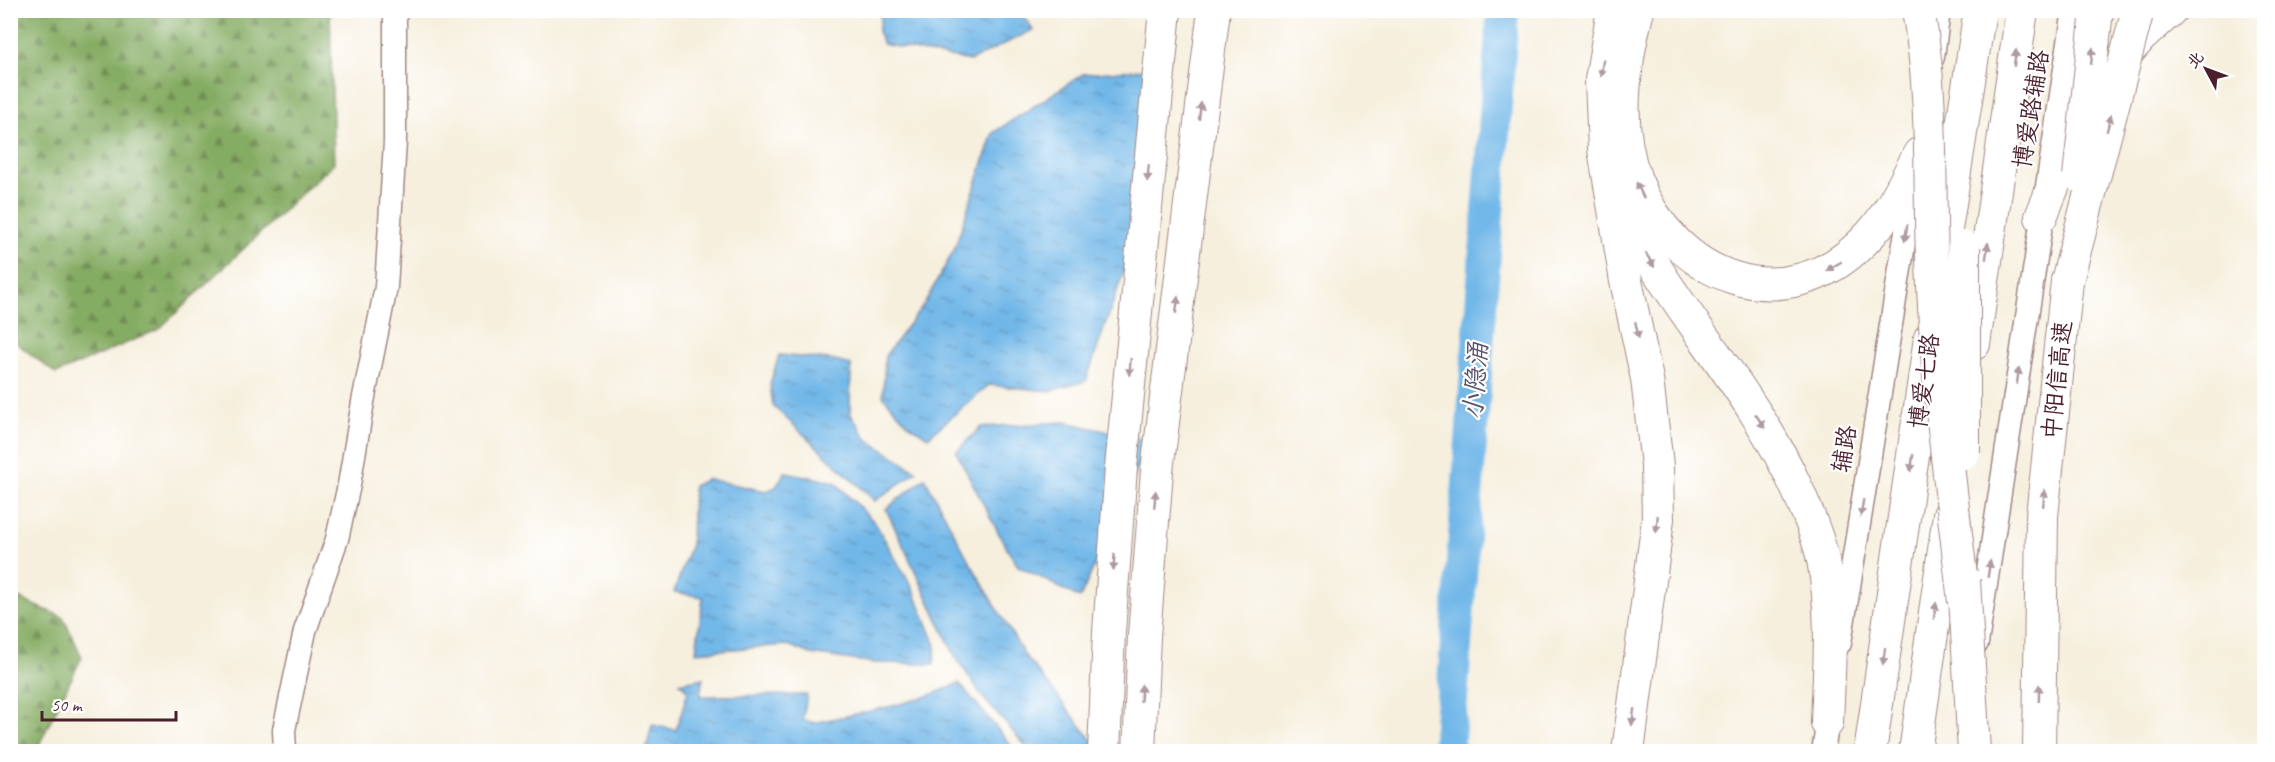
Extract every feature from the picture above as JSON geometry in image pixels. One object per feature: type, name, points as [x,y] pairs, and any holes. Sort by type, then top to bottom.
[{"type":"highway","points":[[1104,752],[1109,632],[1121,468],[1166,10]]},
{"type":"highway","points":[[1139,752],[1144,636],[1157,471],[1214,10]]},
{"type":"highway","points":[[1613,10],[1601,80],[1601,114],[1607,170],[1626,281],[1647,380],[1657,465],[1658,519],[1628,752]]},
{"type":"highway","points":[[1638,10],[1629,46],[1623,116],[1635,179],[1649,210],[1663,230],[1702,265],[1728,277],[1756,284],[1785,283],[1815,276],[1839,263],[1864,242],[1886,215],[1918,154]]},
{"type":"highway","points":[[1918,10],[1922,27],[1929,131],[1932,283],[1938,366],[1964,602],[1974,752]]},
{"type":"highway","points":[[1964,602],[1964,247],[1982,10]]},
{"type":"highway","name":"博爱七路","points":[[1870,752],[1982,10]]},
{"type":"highway","name":"博爱七路","points":[[1915,752],[2022,10]]},
{"type":"highway","name":"中阳信高速","points":[[2039,752],[2042,516],[2097,10]]},
{"type":"highway","points":[[2067,281],[2138,10]]},
{"type":"highway","points":[[2041,217],[2078,130],[2097,95],[2116,66],[2140,38],[2171,10]]},
{"type":"highway","points":[[1607,170],[1620,204],[1642,246],[1763,426],[1782,457],[1805,507],[1823,559],[1830,612],[1825,737]]},
{"type":"street","points":[[285,752],[284,730],[305,631],[337,539],[386,287],[395,142],[395,10]]},
{"type":"street","points":[[1918,154],[1939,10]]},
{"type":"street","name":"博爱路辅路","points":[[1961,752],[2074,10]]},
{"type":"street","name":"辅路","points":[[1825,737],[1918,154]]},
{"type":"green space","points":[[10,11],[330,11],[334,163],[159,329],[56,374],[11,339]]},
{"type":"green space","points":[[11,595],[63,617],[82,657],[36,751],[11,751]]},
{"type":"water","points":[[882,11],[1020,11],[1033,30],[970,61],[883,44],[878,31]]},
{"type":"water","points":[[1146,69],[1141,222],[1086,381],[1050,391],[989,385],[928,437],[908,424],[883,396],[885,356],[924,304],[954,250],[993,133],[1083,74]]},
{"type":"water","points":[[779,355],[831,360],[851,365],[850,413],[868,440],[917,471],[875,501],[773,406],[770,384]]},
{"type":"water","points":[[1065,422],[1150,441],[1080,598],[1018,566],[956,452],[981,427]]},
{"type":"water","points":[[785,472],[835,482],[875,523],[913,589],[936,645],[934,664],[875,663],[811,654],[788,645],[696,652],[703,597],[674,592],[691,544],[693,486],[707,479],[766,491],[776,487]]},
{"type":"water","points":[[925,478],[967,557],[1023,653],[1101,751],[1030,751],[985,700],[956,658],[886,509]]},
{"type":"water","points":[[703,678],[700,696],[807,695],[803,719],[814,723],[925,697],[959,683],[1016,751],[646,751],[652,725],[676,730],[688,691],[680,683]]},
{"type":"waterway","name":"小隐涌","points":[[1448,752],[1503,10]]}]
